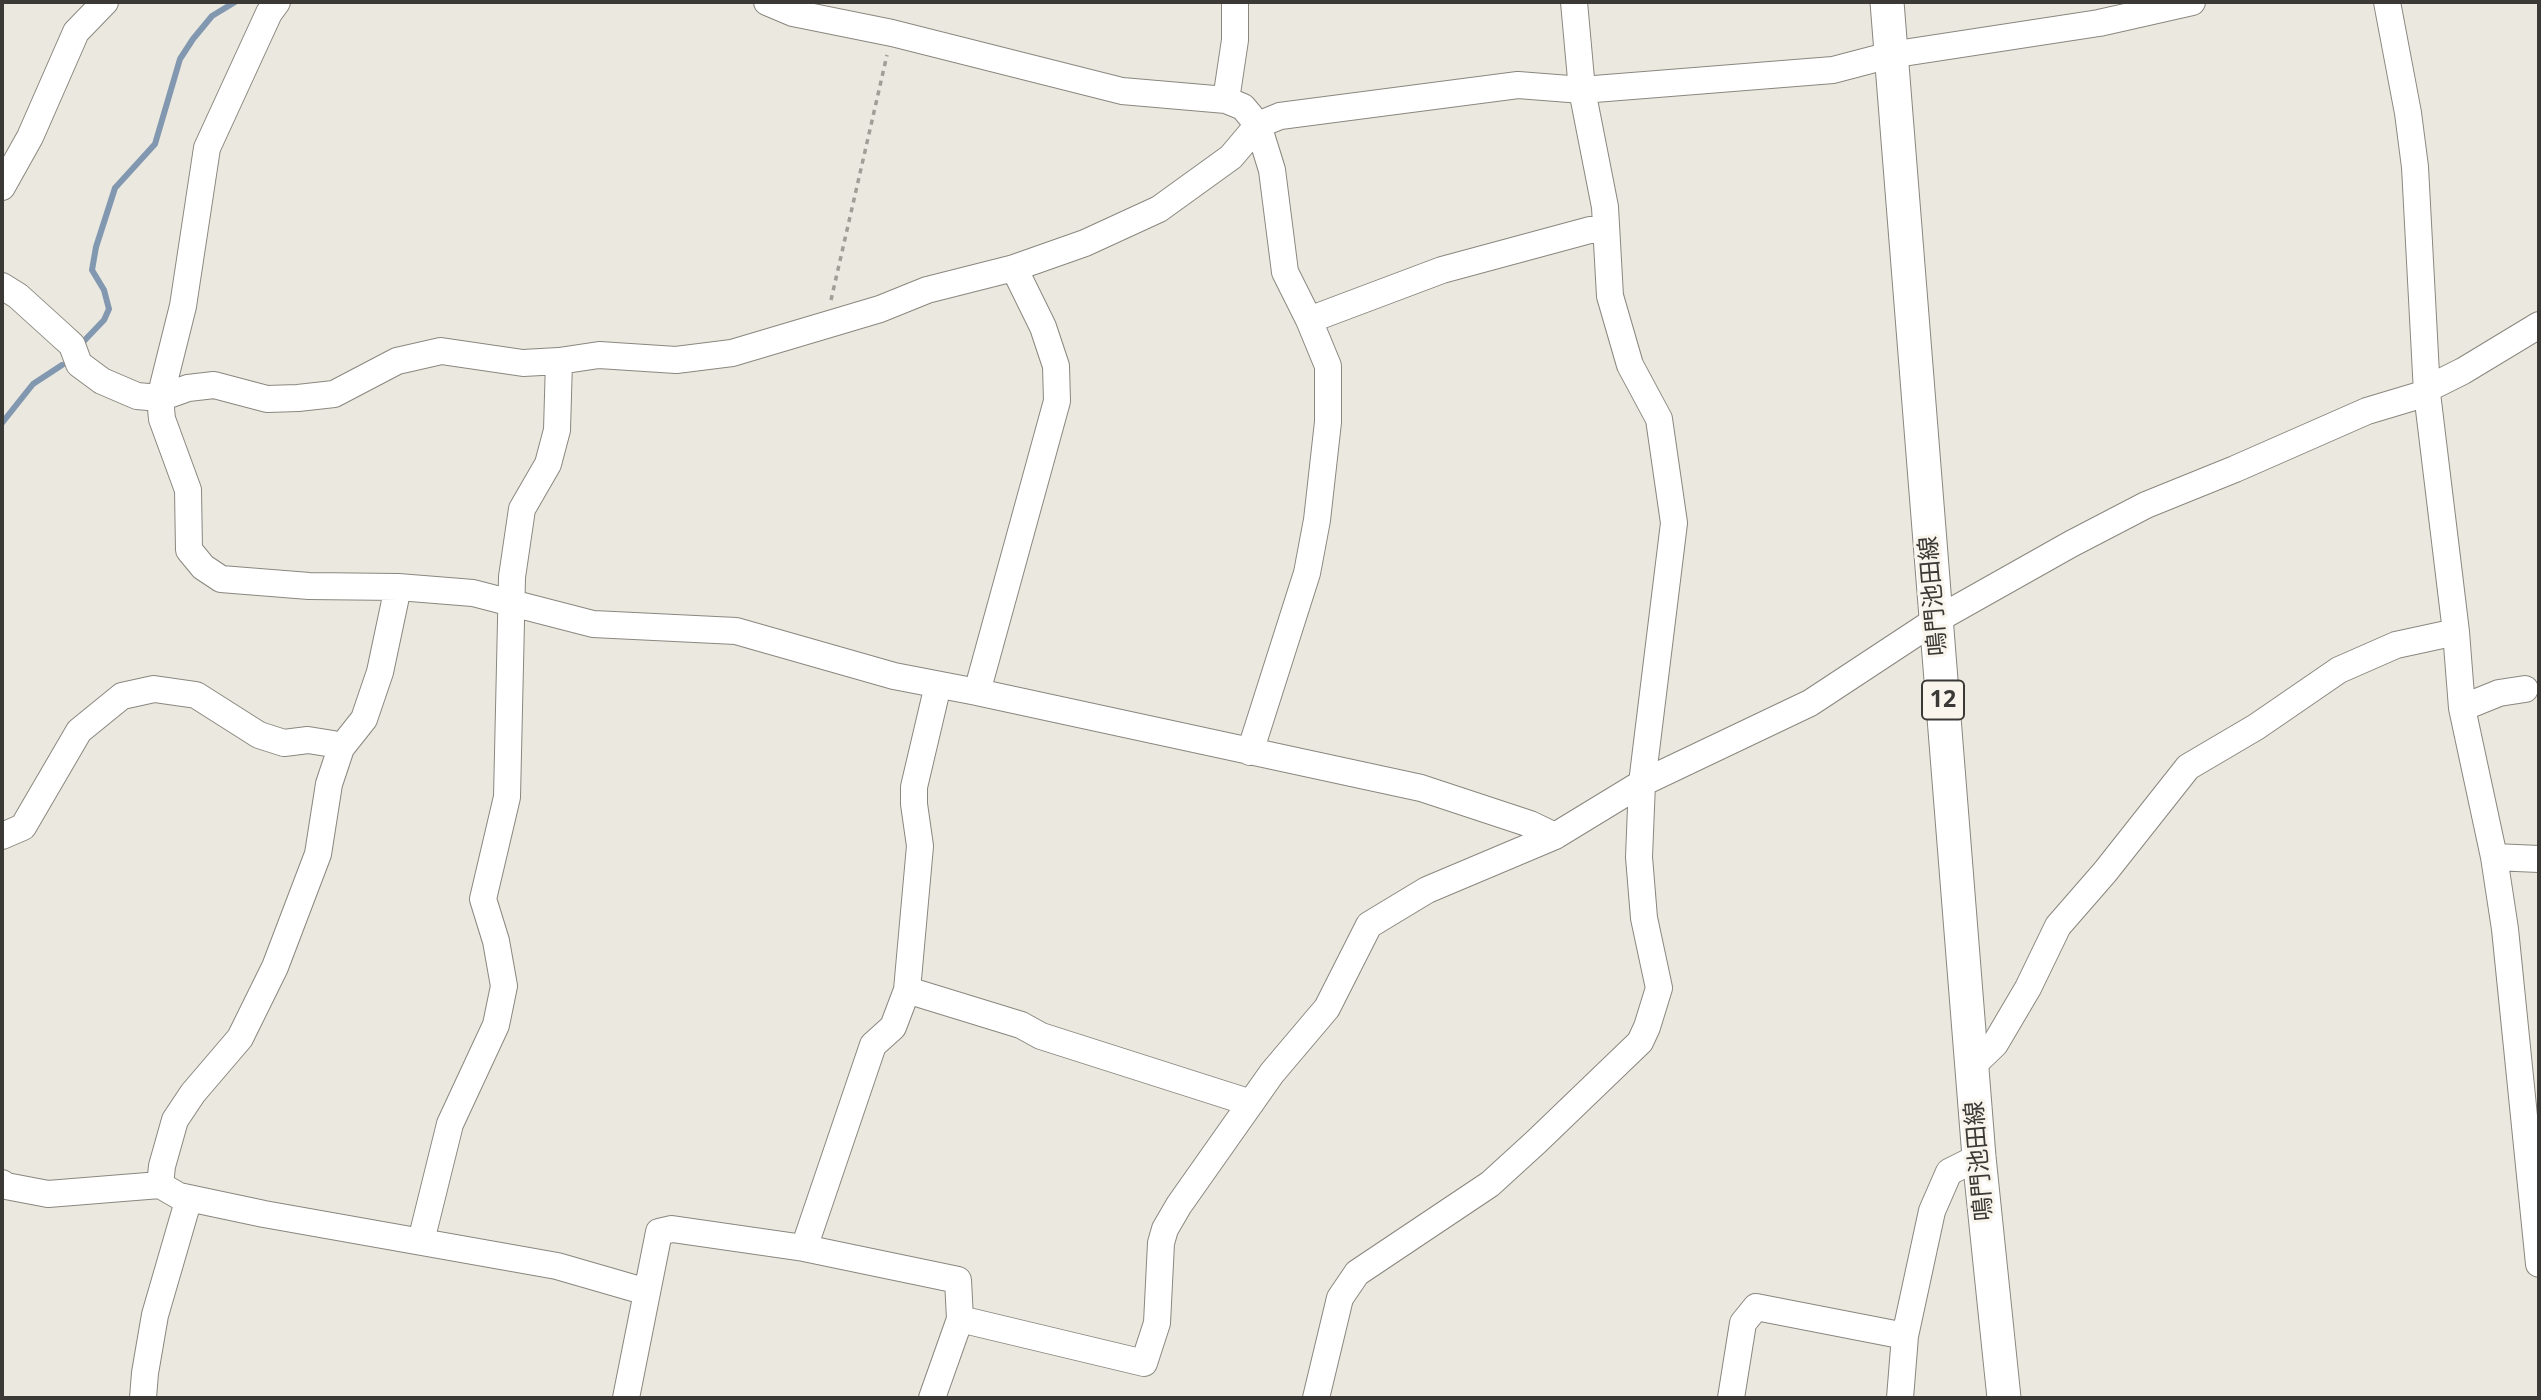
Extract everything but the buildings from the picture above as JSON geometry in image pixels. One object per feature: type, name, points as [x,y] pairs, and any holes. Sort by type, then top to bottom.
[{"type":"main road","name":"鳴門池田線","points":[[1887,2],[1979,1157],[2004,1398]]},
{"type":"street","points":[[2,187],[30,137],[76,32],[105,2]]},
{"type":"street","points":[[277,2],[269,13],[206,148],[183,306],[160,398],[162,419],[188,490],[189,550],[203,567],[221,579],[309,586],[398,587],[473,593],[593,624],[736,631],[894,676],[1421,788],[1530,824],[1556,836]]},
{"type":"street","points":[[767,2],[793,13],[892,33],[1122,90],[1226,100],[1243,107],[1258,125],[1272,170],[1285,272],[1328,366],[1328,422],[1317,520],[1307,573],[1250,752]]},
{"type":"street","points":[[1226,100],[1235,40],[1235,2]]},
{"type":"street","points":[[1316,1398],[1340,1298],[1357,1273],[1490,1184],[1640,1042],[1659,988],[1644,918],[1639,857],[1642,783],[1674,523],[1659,419],[1630,365],[1610,296],[1605,207],[1583,90],[1574,2]]},
{"type":"street","points":[[2,286],[18,296],[72,345],[79,364],[102,381],[137,396],[160,398],[188,388],[214,385],[267,398],[334,394],[397,360],[441,351],[523,363],[599,355],[676,360],[732,353],[880,309],[928,290],[1014,268],[1085,243],[1159,209],[1231,157],[1258,125],[1280,116],[1518,85],[1583,90],[1833,70],[1890,55],[2099,23],[2192,2]]},
{"type":"street","points":[[2387,2],[2408,113],[2415,167],[2427,391],[2456,632],[2462,708],[2494,857],[2530,1081],[2539,1264]]},
{"type":"street","points":[[1309,320],[1442,270],[1590,230],[1606,229]]},
{"type":"street","points":[[977,692],[1057,401],[1056,366],[1043,327],[1014,268]]},
{"type":"street","points":[[960,1319],[1144,1363],[1157,1323],[1161,1243],[1165,1229],[1272,1073],[1327,1008],[1369,925],[1427,890],[1556,836],[1642,783],[1810,703],[1936,620],[2146,505],[2235,470],[2367,411],[2427,391],[2539,325]]},
{"type":"street","points":[[421,1241],[450,1124],[496,1025],[505,986],[496,941],[483,899],[507,797],[512,577],[522,509],[548,464],[557,429],[559,361]]},
{"type":"street","points":[[160,1185],[162,1166],[175,1120],[193,1093],[240,1038],[275,967],[318,854],[330,784],[341,748],[364,719],[380,672],[398,587]]},
{"type":"street","points":[[1972,1066],[1996,1044],[2028,988],[2058,926],[2105,872],[2188,767],[2256,727],[2339,670],[2396,645],[2456,632]]},
{"type":"street","points":[[804,1248],[873,1045],[894,1027],[907,990],[920,846],[914,787],[938,685]]},
{"type":"street","points":[[2,836],[23,827],[79,730],[122,695],[154,689],[197,695],[259,735],[284,743],[308,740],[334,744],[341,748]]},
{"type":"street","points":[[2462,708],[2499,693],[2525,689]]},
{"type":"street","points":[[2494,857],[2539,859]]},
{"type":"street","points":[[907,990],[1021,1025],[1041,1036],[1251,1103]]},
{"type":"street","points":[[1900,1398],[1905,1336],[1932,1211],[1949,1172],[1979,1157]]},
{"type":"street","points":[[2,1183],[48,1194],[160,1185],[179,1196],[264,1214],[557,1266],[647,1292]]},
{"type":"street","points":[[143,1398],[155,1315],[189,1198]]},
{"type":"street","points":[[626,1398],[659,1232],[672,1229],[804,1248],[958,1280],[960,1319],[932,1398]]},
{"type":"street","points":[[1731,1398],[1743,1323],[1756,1307],[1905,1336]]},
{"type":"path","points":[[830,324],[828,312],[892,33]]},
{"type":"waterway","points":[[83,342],[104,320],[109,309],[104,290],[92,270],[96,247],[115,188],[155,144],[180,59],[212,16],[235,2]]},
{"type":"waterway","points":[[2,423],[33,384],[62,365]]}]
